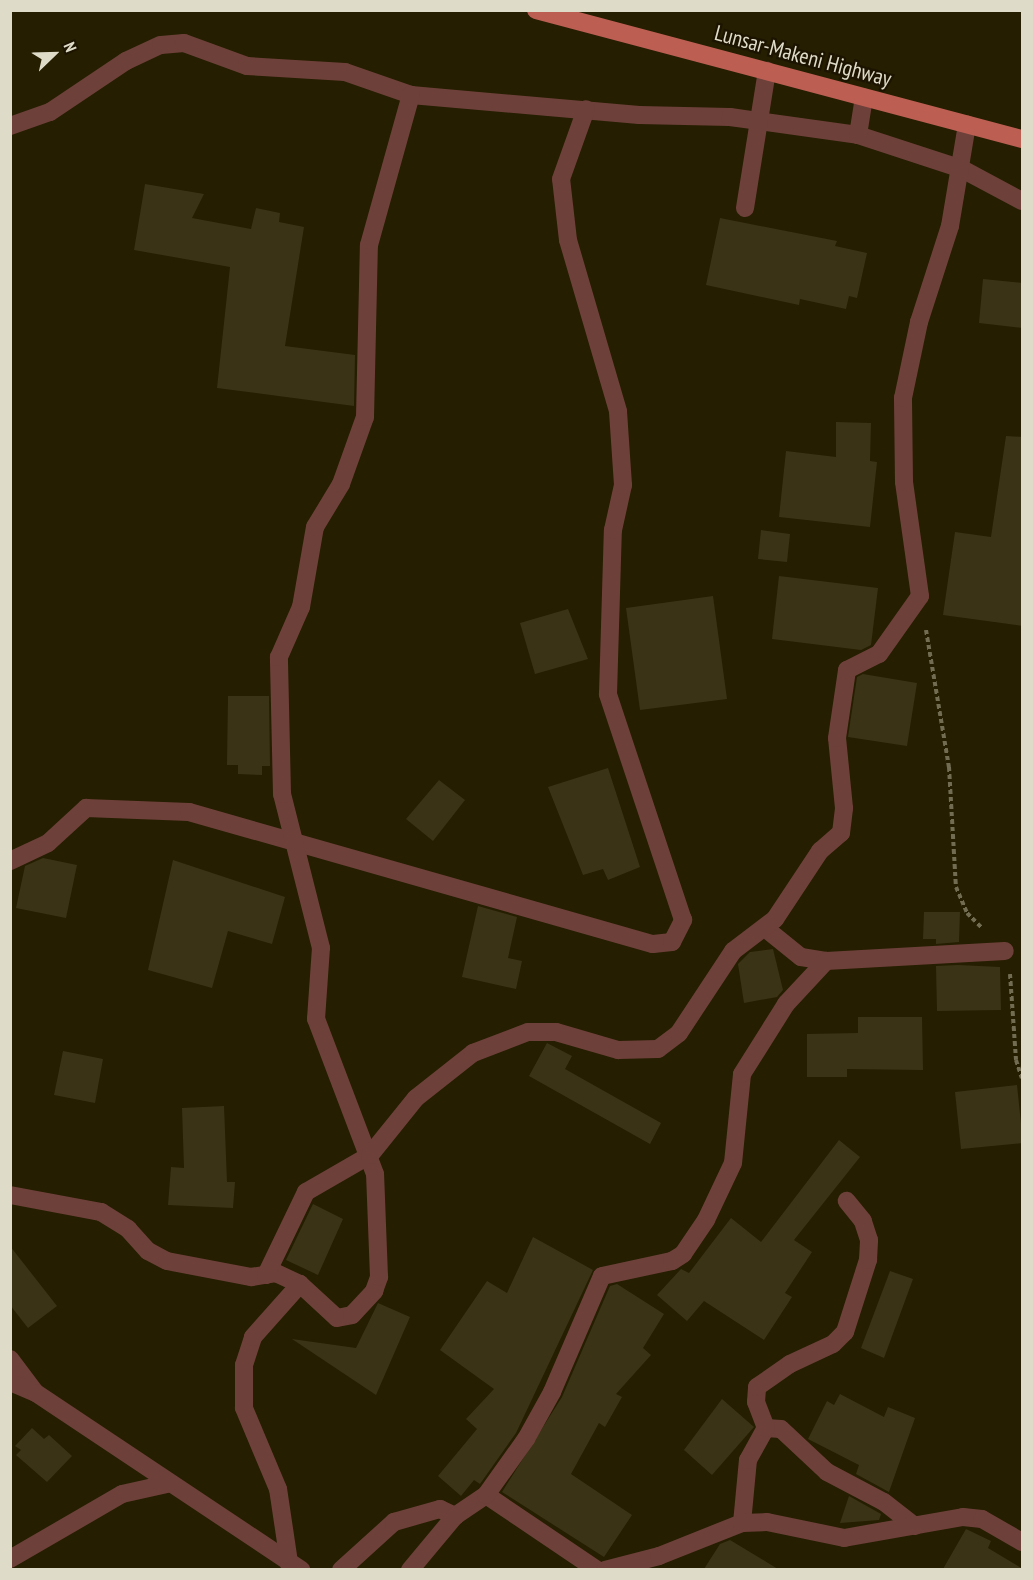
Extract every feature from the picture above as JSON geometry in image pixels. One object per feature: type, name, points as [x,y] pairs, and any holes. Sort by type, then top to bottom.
[{"type":"main road","name":"Lunsar-Makeni Highway","points":[[536,10],[1023,139]]},
{"type":"street","points":[[10,126],[51,112],[126,61],[173,44],[209,49],[247,66],[272,70],[345,72],[411,95],[762,123],[858,135],[962,169],[1023,201]]},
{"type":"street","points":[[745,208],[762,123],[767,71]]},
{"type":"street","points":[[10,1195],[101,1212],[128,1229],[148,1251],[167,1261],[222,1274],[266,1275],[276,1273],[300,1284],[329,1313],[345,1320],[374,1291],[378,1245],[370,1155],[350,1118],[315,1019],[321,948],[312,897],[291,840],[282,794],[279,657],[300,607],[315,527],[340,484],[365,417],[369,246],[411,95]]},
{"type":"street","points":[[858,135],[864,96]]},
{"type":"street","points":[[10,861],[48,843],[86,808],[189,812],[291,840],[354,862],[653,944],[672,942],[682,920],[608,694],[613,530],[623,485],[618,411],[567,240],[561,179],[586,108]]},
{"type":"street","points":[[266,1275],[306,1192],[370,1155],[443,1073],[507,1038],[556,1032],[618,1050],[658,1049],[679,1033],[733,951],[765,928],[820,851],[841,833],[844,808],[837,738],[847,670],[879,654],[920,596],[904,482],[903,398],[962,169],[967,124]]},
{"type":"street","points":[[765,928],[801,957],[826,961],[1005,951]]},
{"type":"street","points":[[410,1569],[455,1516],[486,1495],[552,1392],[602,1276],[672,1261],[683,1254],[706,1220],[734,1163],[742,1074],[786,1004],[826,961]]},
{"type":"street","points":[[766,1428],[756,1402],[757,1388],[790,1364],[833,1344],[846,1332],[868,1260],[869,1240],[863,1221],[847,1201]]},
{"type":"street","points":[[294,1567],[278,1489],[244,1408],[244,1365],[253,1336],[300,1284]]},
{"type":"street","points":[[10,1359],[36,1393]]},
{"type":"street","points":[[10,1382],[36,1393],[167,1484],[294,1567]]},
{"type":"street","points":[[742,1523],[748,1460],[766,1428]]},
{"type":"street","points":[[766,1428],[781,1429],[827,1472],[884,1502],[915,1526]]},
{"type":"street","points":[[10,1558],[122,1494],[167,1484]]},
{"type":"street","points":[[486,1495],[597,1569]]},
{"type":"street","points":[[341,1569],[394,1522],[440,1509],[455,1516]]},
{"type":"street","points":[[605,1569],[659,1556],[742,1523],[767,1522],[844,1538],[963,1517],[982,1519],[1023,1542]]},
{"type":"path","points":[[920,596],[949,767],[956,887],[967,913],[1005,951],[1016,1060],[1023,1078]]},
{"type":"building","points":[[145,184],[204,194],[192,218],[251,229],[256,208],[280,213],[279,222],[304,227],[285,346],[355,355],[354,406],[217,388],[230,267],[134,250]]},
{"type":"building","points":[[720,218],[837,241],[835,246],[867,253],[857,298],[849,296],[846,309],[800,299],[799,305],[706,285]]},
{"type":"building","points":[[983,279],[1023,283],[1023,328],[979,323]]},
{"type":"building","points":[[836,422],[871,423],[870,461],[877,462],[870,527],[779,517],[786,451],[836,457]]},
{"type":"building","points":[[1006,436],[1023,437],[1023,626],[943,615],[955,532],[991,537]]},
{"type":"building","points":[[761,530],[790,534],[787,562],[758,559]]},
{"type":"building","points":[[779,576],[878,588],[871,645],[861,650],[772,639]]},
{"type":"building","points":[[713,596],[727,699],[640,710],[626,608]]},
{"type":"building","points":[[568,609],[588,659],[535,674],[520,623]]},
{"type":"building","points":[[863,674],[917,683],[907,746],[848,737],[857,677]]},
{"type":"building","points":[[228,696],[269,696],[270,766],[262,766],[262,775],[238,774],[238,765],[227,765]]},
{"type":"building","points":[[608,768],[640,867],[608,880],[603,869],[583,875],[548,787]]},
{"type":"building","points":[[439,780],[465,800],[433,841],[406,819]]},
{"type":"building","points":[[43,858],[77,865],[66,918],[16,908],[25,866]]},
{"type":"building","points":[[173,860],[285,897],[272,944],[228,931],[212,988],[148,970]]},
{"type":"building","points":[[478,906],[517,917],[508,958],[522,961],[516,989],[462,977]]},
{"type":"building","points":[[924,912],[960,912],[959,942],[936,944],[936,939],[923,939]]},
{"type":"building","points":[[773,949],[783,990],[777,997],[744,1003],[738,964],[750,952]]},
{"type":"building","points":[[936,966],[1000,967],[1001,1010],[937,1011]]},
{"type":"building","points":[[858,1017],[922,1017],[923,1070],[847,1069],[847,1077],[807,1077],[807,1034],[858,1033]]},
{"type":"building","points":[[547,1043],[572,1056],[565,1069],[661,1123],[650,1144],[529,1076]]},
{"type":"building","points":[[63,1051],[103,1059],[95,1103],[54,1095]]},
{"type":"building","points":[[1017,1085],[1023,1143],[961,1149],[955,1092]]},
{"type":"building","points":[[224,1106],[227,1182],[235,1182],[233,1208],[168,1205],[171,1167],[184,1168],[182,1108]]},
{"type":"building","points":[[839,1140],[860,1157],[794,1240],[812,1252],[785,1293],[792,1297],[764,1340],[704,1301],[687,1321],[657,1295],[681,1269],[689,1273],[731,1218],[761,1242]]},
{"type":"building","points":[[313,1204],[343,1219],[318,1275],[286,1260]]},
{"type":"building","points":[[533,1237],[593,1270],[516,1433],[480,1484],[474,1480],[461,1496],[438,1476],[477,1429],[466,1419],[494,1389],[440,1350],[487,1281],[507,1293]]},
{"type":"building","points":[[10,1246],[57,1306],[28,1328],[10,1305]]},
{"type":"building","points":[[890,1271],[913,1279],[884,1358],[861,1348]]},
{"type":"building","points":[[617,1284],[664,1314],[643,1348],[651,1355],[616,1394],[622,1397],[605,1427],[599,1423],[571,1474],[632,1515],[604,1557],[502,1492],[562,1397],[610,1286]]},
{"type":"building","points":[[378,1303],[410,1317],[376,1395],[292,1339],[356,1348]]},
{"type":"building","points":[[840,1394],[884,1417],[888,1407],[915,1418],[889,1492],[856,1474],[859,1465],[808,1439],[827,1401],[834,1405]]},
{"type":"building","points":[[722,1399],[754,1427],[712,1475],[684,1450]]},
{"type":"building","points":[[32,1428],[44,1439],[49,1435],[72,1456],[47,1482],[16,1455],[21,1450],[15,1446]]},
{"type":"building","points":[[849,1496],[881,1514],[879,1520],[840,1523]]},
{"type":"building","points":[[966,1529],[991,1541],[988,1548],[1023,1569],[943,1569]]},
{"type":"building","points":[[730,1540],[778,1569],[704,1569],[720,1544]]}]
